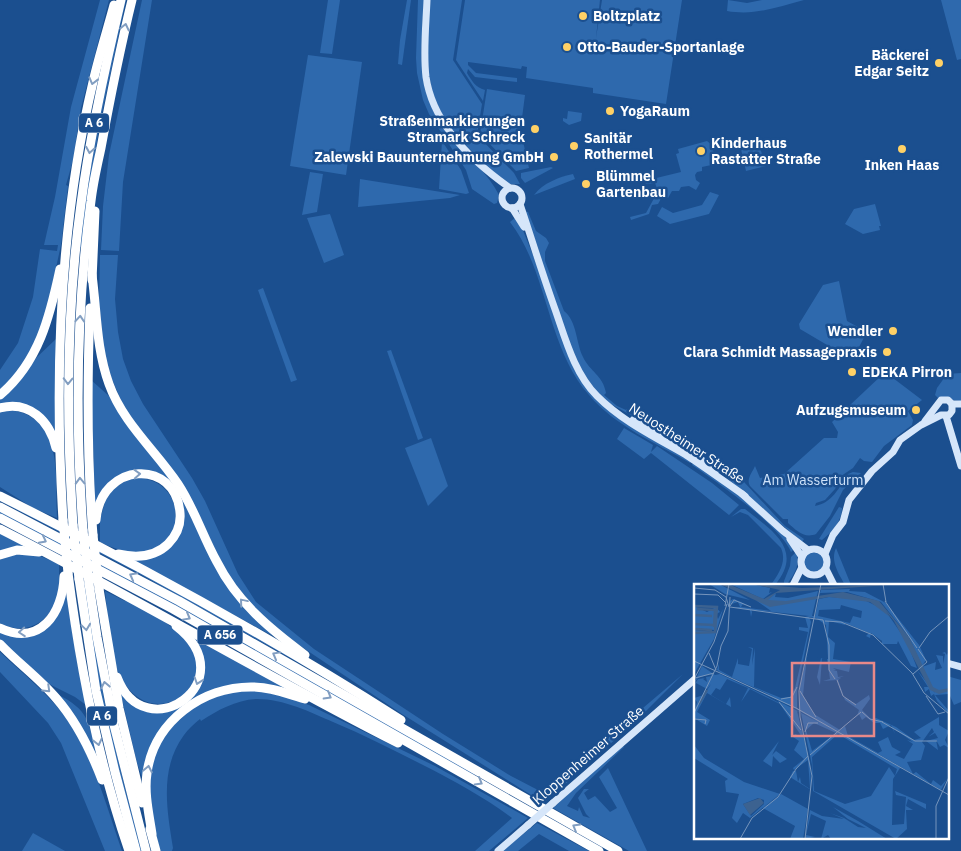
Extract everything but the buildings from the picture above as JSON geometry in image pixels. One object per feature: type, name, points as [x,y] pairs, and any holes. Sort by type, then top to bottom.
[{"type":"highway","points":[[0,628],[12,632],[24,633],[34,631],[49,621],[60,604],[64,588],[66,556],[58,396],[60,329],[79,251],[77,163],[93,82],[115,0]]},
{"type":"highway","name":"A 6","points":[[121,0],[93,130],[81,205],[79,251],[79,468],[83,530],[97,637],[114,725],[146,851]]},
{"type":"highway","name":"A 6","points":[[132,0],[79,251],[71,308],[68,402],[73,525],[79,578],[98,701],[136,851]]},
{"type":"highway","points":[[79,251],[92,275],[96,328],[101,358],[116,401],[133,427],[184,493],[217,562],[239,596],[268,627],[313,661],[323,671]]},
{"type":"highway","points":[[0,395],[21,374],[35,351],[50,312],[62,260],[79,251]]},
{"type":"highway","points":[[92,275],[87,395],[88,456],[93,535],[110,660],[129,750],[156,851]]},
{"type":"highway","points":[[0,408],[22,407],[40,417],[52,433],[60,463]]},
{"type":"highway","points":[[93,535],[100,499],[118,479],[130,474],[145,474],[160,479],[171,488],[178,502],[180,517],[175,535],[167,546],[156,553],[140,557],[125,556],[107,551]]},
{"type":"highway","points":[[0,494],[323,671],[403,722],[424,740]]},
{"type":"highway","name":"A 656","points":[[0,507],[178,601],[618,851]]},
{"type":"highway","name":"A 656","points":[[0,518],[173,609],[599,851]]},
{"type":"highway","points":[[0,529],[160,613],[321,703],[414,750],[436,758]]},
{"type":"highway","points":[[0,555],[17,550],[49,554]]},
{"type":"highway","points":[[66,572],[86,688],[99,750],[118,820]]},
{"type":"highway","points":[[110,660],[124,691],[139,704],[152,708],[165,708],[187,699],[198,681],[200,671],[199,656],[188,638],[160,613]]},
{"type":"highway","points":[[0,644],[49,690],[66,711],[93,757],[129,851]]},
{"type":"highway","points":[[152,834],[146,784],[148,765],[162,733],[186,708],[215,692],[246,687],[268,688],[321,703]]},
{"type":"main road","name":"Neuostheimer Straße","points":[[427,0],[425,70],[432,100],[442,121],[454,137],[489,173],[510,188],[516,189],[521,193],[522,200],[520,204],[530,237],[567,343],[577,367],[589,386],[615,411],[651,429],[713,467],[783,531],[808,550]]},
{"type":"main road","name":"Neuostheimer Straße","points":[[489,173],[503,194],[504,204],[512,208],[530,237]]},
{"type":"main road","points":[[503,194],[510,188]]},
{"type":"main road","points":[[512,208],[520,204]]},
{"type":"main road","points":[[921,425],[936,408],[937,402],[948,400],[952,404],[961,404]]},
{"type":"main road","points":[[794,584],[802,567],[802,558],[808,550],[817,549],[833,535],[843,522],[852,495],[872,471],[893,452],[900,440],[921,425],[952,411],[952,404]]},
{"type":"main road","points":[[936,408],[943,415],[961,466]]},
{"type":"main road","name":"Neuostheimer Straße","points":[[783,531],[802,558]]},
{"type":"main road","points":[[833,535],[825,554],[827,561],[826,569],[833,584]]},
{"type":"main road","points":[[817,549],[825,554]]},
{"type":"main road","points":[[802,567],[808,574],[818,575],[832,584]]},
{"type":"main road","points":[[818,575],[826,569]]},
{"type":"main road","points":[[795,584],[808,574]]},
{"type":"main road","points":[[948,663],[961,669]]},
{"type":"main road","points":[[948,668],[961,669]]},
{"type":"main road","name":"Kloppenheimer Straße","points":[[498,851],[694,680]]},
{"type":"green space","points":[[100,0],[109,0],[81,108],[73,160],[66,185],[68,186],[61,245],[44,322],[24,365],[0,391],[0,370],[18,343],[33,297],[40,249],[57,251],[58,245],[44,245],[55,197],[71,107]]},
{"type":"green space","points":[[124,0],[126,0],[99,127],[82,247],[79,247],[99,123]]},
{"type":"green space","points":[[142,0],[152,0],[123,182],[119,251],[101,250],[103,206],[109,155]]},
{"type":"green space","points":[[328,0],[340,0],[332,54],[320,53]]},
{"type":"green space","points":[[407,0],[411,0],[402,65],[398,64]]},
{"type":"green space","points":[[418,0],[424,0],[423,73],[432,107],[440,123],[452,139],[484,172],[499,195],[497,203],[494,204],[472,189],[466,170],[429,114],[423,100],[416,58]]},
{"type":"green space","points":[[429,0],[462,0],[453,60],[482,104],[477,135],[514,173],[520,184],[508,184],[487,167],[446,122],[433,95],[427,64]]},
{"type":"green space","name":"Otto-Bauder-Sportanlage","points":[[465,0],[600,0],[596,38],[602,0],[682,0],[666,104],[593,93],[593,88],[526,78],[527,67],[522,66],[521,69],[468,62],[468,65],[476,73],[517,78],[517,82],[475,77],[468,69],[467,73],[472,81],[485,90],[483,101],[456,60]]},
{"type":"green space","points":[[728,0],[747,3],[762,0],[804,0],[757,12],[737,12],[727,11]]},
{"type":"green space","points":[[941,0],[961,0],[961,59],[957,60]]},
{"type":"green space","points":[[308,55],[362,62],[346,175],[290,166]]},
{"type":"green space","points":[[487,89],[525,95],[522,118],[518,119],[529,168],[516,171],[480,134]]},
{"type":"green space","points":[[568,111],[582,113],[581,121],[569,125],[563,121],[563,118],[567,119]]},
{"type":"green space","points":[[442,141],[461,170],[469,193],[439,189]]},
{"type":"green space","points":[[707,141],[712,145],[716,164],[702,167],[702,171],[697,172],[695,175],[696,180],[700,183],[696,190],[689,186],[681,187],[679,191],[672,191],[668,198],[663,195],[658,204],[652,205],[649,214],[631,220],[630,217],[646,213],[658,191],[655,183],[646,184],[644,181],[681,172],[676,154],[679,153],[678,149]]},
{"type":"green space","points":[[759,145],[766,166],[746,171],[741,149]]},
{"type":"green space","points":[[553,168],[525,183],[521,178],[521,173]]},
{"type":"green space","points":[[310,172],[323,174],[317,212],[302,215]]},
{"type":"green space","points":[[573,174],[575,179],[534,195],[552,181]]},
{"type":"green space","points":[[360,179],[460,195],[450,198],[358,207]]},
{"type":"green space","points":[[710,192],[719,195],[709,214],[670,224],[657,216],[662,207],[673,213],[702,205]]},
{"type":"green space","points":[[875,204],[881,226],[879,226],[880,230],[863,234],[845,224],[854,209]]},
{"type":"green space","points":[[524,211],[528,212],[536,231],[546,238],[549,243],[545,252],[545,261],[564,311],[574,326],[583,357],[602,382],[606,393],[604,395],[617,406],[627,409],[689,444],[687,446],[607,402],[583,373],[564,329]]},
{"type":"green space","points":[[330,214],[344,255],[324,263],[307,218]]},
{"type":"green space","points":[[516,217],[535,260],[568,355],[591,393],[692,461],[690,463],[636,433],[611,416],[589,395],[575,376],[564,355],[532,263],[523,242],[510,222]]},
{"type":"green space","points":[[100,255],[118,255],[115,299],[118,332],[123,359],[131,381],[143,404],[192,478],[205,501],[238,574],[256,602],[314,649],[443,734],[511,776],[536,789],[543,789],[557,781],[683,674],[637,720],[544,803],[402,714],[278,631],[262,617],[227,574],[197,512],[125,409],[110,375],[104,352],[99,303]]},
{"type":"green space","points":[[839,281],[847,321],[867,332],[859,347],[839,352],[800,329],[799,324],[823,285]]},
{"type":"green space","points":[[263,288],[297,380],[291,382],[258,290]]},
{"type":"green space","points":[[56,339],[55,432],[43,417],[0,405],[0,399],[36,358]]},
{"type":"green space","points":[[391,350],[423,438],[418,440],[387,351]]},
{"type":"green space","points":[[961,373],[961,401],[938,398],[935,395],[937,388],[947,374]]},
{"type":"green space","name":"Am Wasserturm","points":[[883,374],[889,375],[922,400],[908,411],[913,420],[912,425],[884,446],[872,462],[864,461],[860,458],[853,468],[844,474],[835,489],[825,500],[816,503],[815,506],[831,498],[848,474],[853,472],[861,473],[843,490],[830,516],[816,534],[804,535],[800,533],[788,523],[788,519],[783,519],[750,486],[749,478],[755,466],[760,478],[784,474],[824,438],[837,438],[838,432],[832,422]]},
{"type":"green space","points":[[91,380],[111,396],[179,493],[214,563],[273,636],[132,560],[156,555],[181,526],[171,485],[134,471],[95,505]]},
{"type":"green space","points":[[9,410],[27,415],[40,424],[48,437],[56,468],[57,518],[33,508],[0,487],[0,412]]},
{"type":"green space","points":[[624,428],[653,445],[651,452],[657,446],[712,483],[739,505],[729,515],[651,453],[644,459],[617,439]]},
{"type":"green space","points":[[431,438],[448,486],[428,506],[405,448]]},
{"type":"green space","points":[[699,454],[744,482],[785,526],[804,539],[802,542]]},
{"type":"green space","points":[[694,462],[761,512],[794,549],[791,552],[785,541],[775,530],[732,493],[692,465]]},
{"type":"green space","points":[[141,478],[156,483],[167,491],[173,503],[176,515],[174,528],[168,539],[158,548],[145,552],[122,550],[100,542],[100,520],[106,498],[112,490],[128,479]]},
{"type":"green space","points":[[0,501],[134,568],[351,692],[138,573]]},
{"type":"green space","points":[[839,507],[842,508],[842,513],[836,526],[822,540],[819,539]]},
{"type":"green space","points":[[741,509],[745,509],[766,525],[781,542],[786,551],[786,561],[783,573],[776,584],[772,584],[783,563],[781,548],[748,515],[740,512],[731,517]]},
{"type":"green space","points":[[0,511],[183,607],[475,773],[474,775],[0,514]]},
{"type":"green space","points":[[0,533],[26,547],[0,553]]},
{"type":"green space","points":[[836,548],[851,584],[844,584],[840,576],[836,567],[834,553]]},
{"type":"green space","points":[[796,552],[798,561],[796,569],[787,584],[784,584],[790,566],[791,557]]},
{"type":"green space","points":[[814,552],[821,555],[824,562],[821,569],[814,572],[807,569],[804,562],[807,555]]},
{"type":"green space","points":[[13,555],[40,556],[59,564],[59,577],[61,578],[57,599],[50,612],[38,623],[24,628],[8,627],[0,623],[0,560]]},
{"type":"green space","points":[[82,580],[85,582],[104,699],[142,851],[139,851],[118,772],[97,677]]},
{"type":"green space","points":[[105,591],[125,601],[128,600],[161,619],[189,645],[196,661],[195,676],[189,689],[178,699],[164,704],[148,702],[133,694],[120,676],[111,646]]},
{"type":"green space","points":[[66,592],[86,705],[75,697],[45,682],[0,640],[0,631],[36,632]]},
{"type":"green space","points":[[190,635],[294,692],[265,685],[190,702],[148,758],[142,777],[120,691],[162,711],[200,685]]},
{"type":"green space","points":[[0,652],[49,697],[73,729],[98,780],[122,851],[105,851],[61,743],[48,723],[0,672]]},
{"type":"green space","points":[[948,676],[961,680],[961,702],[954,705],[948,691]]},
{"type":"green space","points":[[234,691],[261,691],[309,705],[435,766],[528,818],[489,851],[475,851],[512,818],[457,783],[356,732],[296,707],[277,701],[257,699],[235,704],[221,709],[201,721],[200,719],[184,735],[176,748],[168,776],[167,805],[173,848],[172,851],[160,851],[150,797],[150,779],[153,762],[159,746],[169,731],[198,704]]},
{"type":"green space","points":[[57,694],[76,706],[86,718],[96,754]]},
{"type":"green space","points":[[622,745],[624,747],[576,793],[567,806],[578,811],[579,807],[583,816],[590,818],[578,798],[584,789],[589,789],[584,793],[588,800],[595,796],[610,812],[617,808],[599,777],[608,768],[647,851],[629,851],[553,808]]},
{"type":"green space","points":[[537,823],[589,851],[569,851],[539,834],[518,851],[502,851]]},
{"type":"green space","points":[[33,833],[65,851],[22,851]]},
{"type":"place","name":"Boltzplatz","points":[[583,16]]},
{"type":"place","name":"Otto-Bauder-Sportanlage","points":[[567,47]]},
{"type":"place","name":"Bäckerei Edgar Seitz","points":[[939,63]]},
{"type":"place","name":"YogaRaum","points":[[610,111]]},
{"type":"place","name":"Straßenmarkierungen Stramark Schreck","points":[[535,129]]},
{"type":"place","name":"Sanitär Rothermel","points":[[574,146]]},
{"type":"place","name":"Inken Haas","points":[[902,149]]},
{"type":"place","name":"Kinderhaus Rastatter Straße","points":[[701,151]]},
{"type":"place","name":"Zalewski Bauunternehmung GmbH","points":[[554,157]]},
{"type":"place","name":"Blümmel Gartenbau","points":[[586,184]]},
{"type":"place","name":"Wendler","points":[[893,331]]},
{"type":"place","name":"Clara Schmidt Massagepraxis","points":[[887,352]]},
{"type":"place","name":"EDEKA Pirron","points":[[852,372]]},
{"type":"place","name":"Aufzugsmuseum","points":[[916,410]]}]
